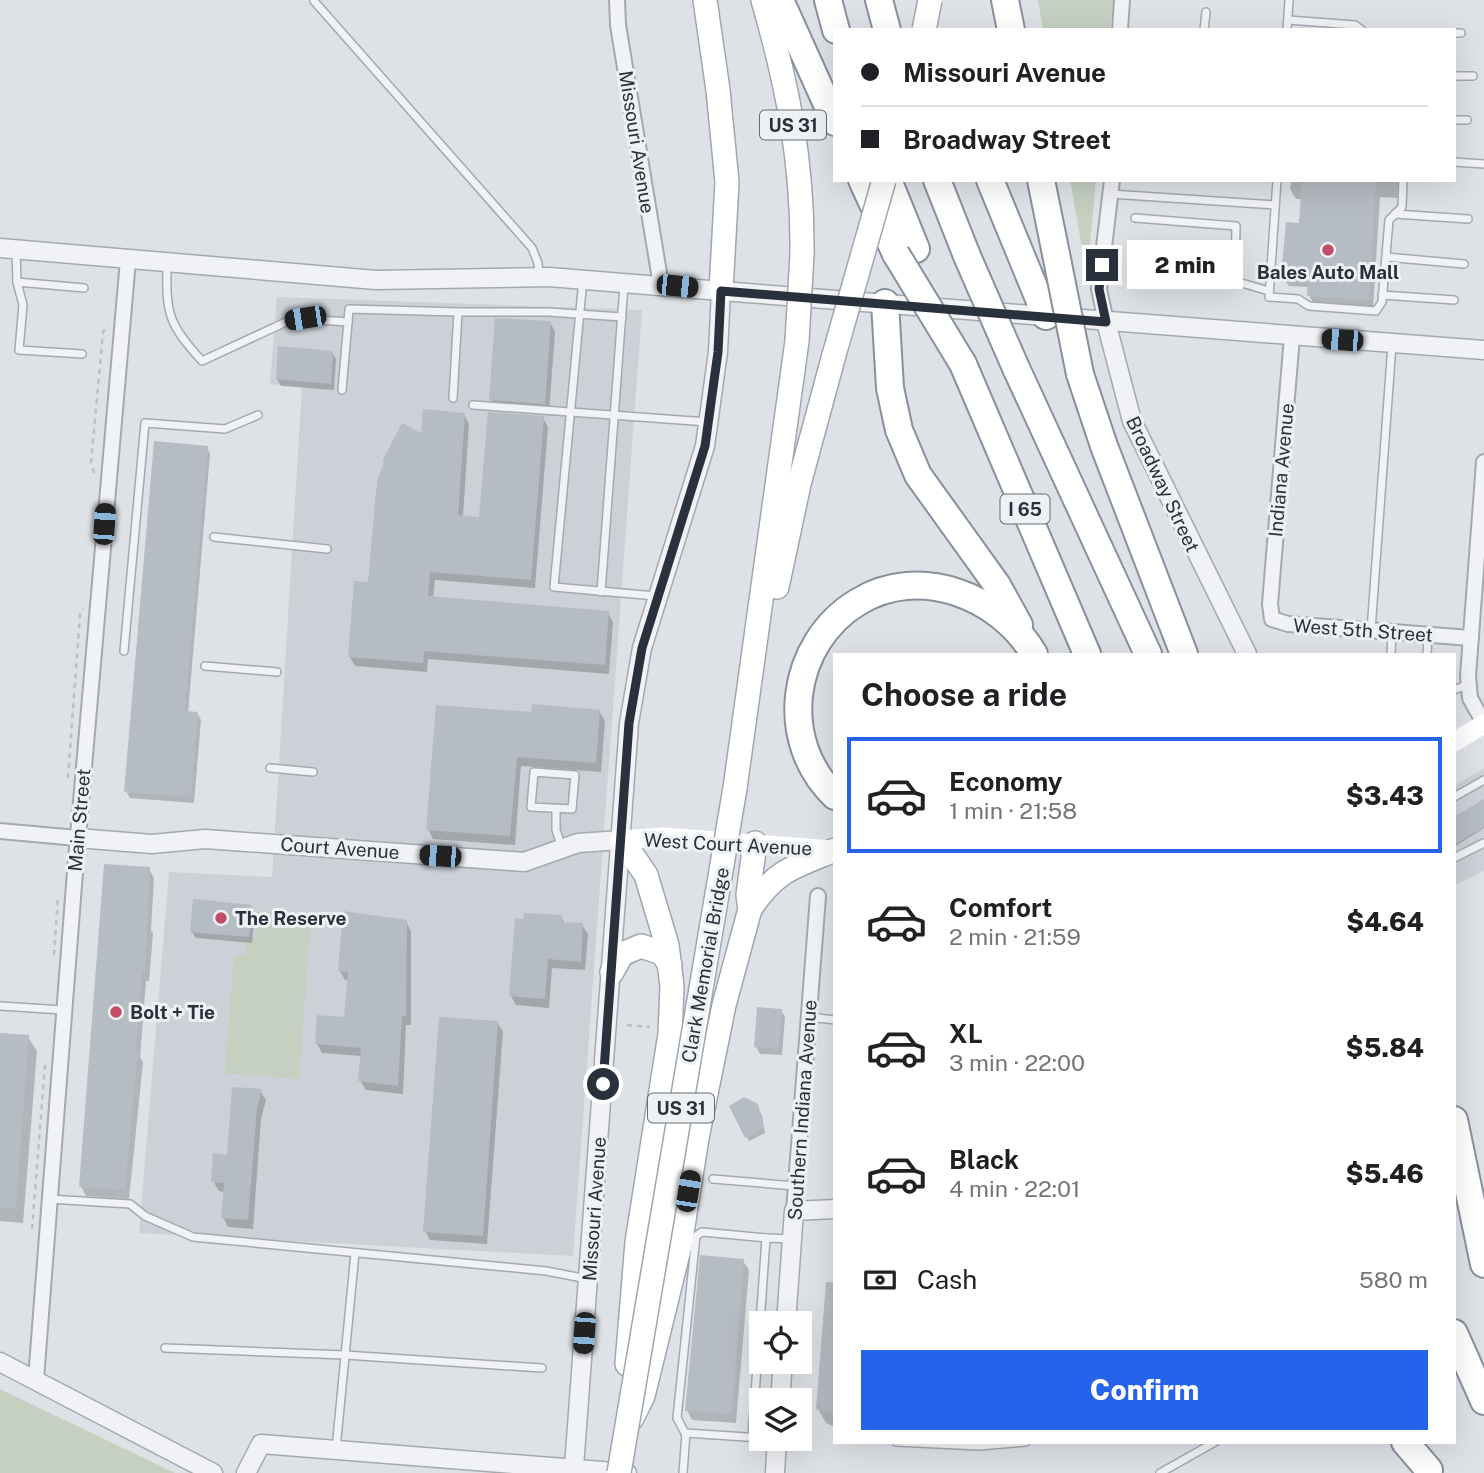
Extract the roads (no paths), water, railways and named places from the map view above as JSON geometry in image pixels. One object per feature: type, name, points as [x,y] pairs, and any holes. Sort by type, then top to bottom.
[{"type":"highway","points":[[780,0],[833,118]]},
{"type":"highway","points":[[828,0],[835,28]]},
{"type":"highway","points":[[879,0],[886,28]]},
{"type":"highway","points":[[928,0],[935,28]]},
{"type":"highway","points":[[1005,0],[1011,28]]},
{"type":"highway","points":[[863,182],[906,252]]},
{"type":"highway","name":"I 65","points":[[887,182],[906,252],[963,364],[1087,653]]},
{"type":"highway","name":"I 65","points":[[938,182],[1016,368],[1148,653]]},
{"type":"highway","points":[[991,182],[1046,316]]},
{"type":"highway","points":[[1041,182],[1080,374],[1104,446],[1184,653]]},
{"type":"highway","points":[[885,303],[890,388],[899,430],[918,475],[997,585],[1033,653]]},
{"type":"highway","points":[[833,793],[813,768],[800,741],[799,689],[819,638],[837,618],[858,601],[908,587],[933,586],[958,591],[987,605],[1009,622],[1033,653]]},
{"type":"highway","points":[[1456,1130],[1484,1264]]},
{"type":"highway","points":[[1456,1338],[1484,1401]]},
{"type":"highway","points":[[1407,1444],[1430,1472]]},
{"type":"highway","points":[[1419,1444],[1430,1472]]},
{"type":"main road","points":[[705,0],[718,90],[727,182],[721,291]]},
{"type":"main road","name":"US 31","points":[[735,789],[797,341],[802,254],[803,202],[786,79],[763,0]]},
{"type":"main road","points":[[924,28],[928,0]]},
{"type":"main road","name":"US 31","points":[[735,789],[799,484],[885,182]]},
{"type":"main road","points":[[1456,741],[1484,724]]},
{"type":"main road","name":"Clark Memorial Bridge","points":[[619,1473],[735,789]]},
{"type":"main road","name":"West Court Avenue","points":[[622,840],[664,837],[833,850]]},
{"type":"main road","points":[[622,840],[646,875],[670,965],[660,1030],[637,1242],[626,1374],[627,1427]]},
{"type":"main road","points":[[750,909],[748,895],[755,844]]},
{"type":"main road","points":[[627,1427],[643,1396],[677,1258],[716,1044],[750,909],[765,886],[777,875],[833,851]]},
{"type":"main road","points":[[612,972],[622,954],[640,946],[662,953],[670,965]]},
{"type":"street","name":"Missouri Avenue","points":[[617,0],[618,25],[661,285]]},
{"type":"street","points":[[1120,28],[1122,0]]},
{"type":"street","name":"Broadway Street","points":[[1111,187],[1099,289],[1132,421],[1248,653]]},
{"type":"street","points":[[8,249],[376,280],[583,278],[1292,337],[1484,350]]},
{"type":"street","name":"Main Street","points":[[36,1379],[47,1267],[49,1199],[77,838],[128,260]]},
{"type":"street","name":"Missouri Avenue","points":[[574,1467],[629,723],[642,648],[705,446],[721,291]]},
{"type":"street","name":"Indiana Avenue","points":[[1270,604],[1292,337]]},
{"type":"street","points":[[1484,462],[1469,684],[1470,698],[1484,724]]},
{"type":"street","name":"West 5th Street","points":[[1270,604],[1272,619],[1279,623],[1471,638]]},
{"type":"street","points":[[0,831],[77,838]]},
{"type":"street","name":"Court Avenue","points":[[77,838],[152,845],[205,839],[265,842],[524,862],[579,843],[622,840]]},
{"type":"street","name":"Southern Indiana Avenue","points":[[787,1311],[818,896]]},
{"type":"street","points":[[794,1211],[833,1209]]},
{"type":"street","points":[[0,1362],[213,1473]]},
{"type":"street","points":[[246,1473],[261,1444],[627,1473]]},
{"type":"street","points":[[775,1473],[776,1451]]},
{"type":"lane","points":[[1287,28],[1289,0]]},
{"type":"lane","points":[[314,1],[532,248],[538,263],[539,277]]},
{"type":"lane","points":[[1204,28],[1206,12]]},
{"type":"lane","points":[[1288,20],[1354,25],[1359,28]]},
{"type":"lane","points":[[1456,76],[1473,76]]},
{"type":"lane","points":[[1456,120],[1467,120]]},
{"type":"lane","points":[[1456,162],[1484,164]]},
{"type":"lane","points":[[1277,182],[1269,297],[1298,299],[1309,306],[1376,311],[1382,295],[1389,220],[1402,206],[1403,182]]},
{"type":"lane","points":[[1111,187],[1275,205]]},
{"type":"lane","points":[[1395,214],[1468,219]]},
{"type":"lane","points":[[1135,218],[1236,226],[1235,267],[1238,282],[1269,291]]},
{"type":"lane","points":[[8,249],[23,305],[19,350],[82,354]]},
{"type":"lane","points":[[1133,255],[1235,267]]},
{"type":"lane","points":[[1386,257],[1464,264]]},
{"type":"lane","points":[[167,264],[166,303],[170,318],[181,337],[202,361],[288,321],[305,318],[348,322]]},
{"type":"lane","points":[[583,278],[554,587],[658,596]]},
{"type":"lane","points":[[601,592],[625,281]]},
{"type":"lane","points":[[17,282],[84,288]]},
{"type":"lane","points":[[1382,295],[1454,300]]},
{"type":"lane","points":[[342,390],[349,309],[622,317]]},
{"type":"lane","points":[[453,398],[458,312]]},
{"type":"lane","points":[[1371,631],[1392,344]]},
{"type":"lane","points":[[473,405],[709,422]]},
{"type":"lane","points":[[124,651],[145,423],[225,429],[258,415]]},
{"type":"lane","points":[[214,537],[327,549]]},
{"type":"lane","points":[[1391,653],[1392,632]]},
{"type":"lane","points":[[1427,653],[1428,635]]},
{"type":"lane","points":[[205,666],[277,672]]},
{"type":"lane","points":[[1456,689],[1469,684]]},
{"type":"lane","points":[[271,768],[313,772]]},
{"type":"lane","points":[[534,772],[575,775],[572,809],[556,809],[531,807],[534,772]]},
{"type":"lane","points":[[1456,796],[1484,780]]},
{"type":"lane","points":[[556,809],[556,830],[562,848]]},
{"type":"lane","points":[[1456,858],[1462,857],[1484,843]]},
{"type":"lane","points":[[0,1006],[63,1010]]},
{"type":"lane","points":[[809,1017],[833,1020]]},
{"type":"lane","points":[[713,1179],[796,1186]]},
{"type":"lane","points":[[49,1199],[130,1204],[145,1216],[193,1237],[546,1271],[588,1279]]},
{"type":"lane","points":[[683,1473],[686,1435],[677,1418],[696,1236],[702,1232],[792,1239]]},
{"type":"lane","points":[[756,1388],[766,1238]]},
{"type":"lane","points":[[336,1450],[355,1253]]},
{"type":"lane","points":[[165,1348],[345,1355],[542,1368]]},
{"type":"lane","points":[[686,1435],[749,1438]]},
{"type":"lane","points":[[1160,1473],[1211,1444]]},
{"type":"place","name":"Bales Auto Mall","points":[[1328,250]]},
{"type":"place","name":"The Reserve","points":[[221,918]]},
{"type":"place","name":"Bolt + Tie","points":[[116,1012]]}]
